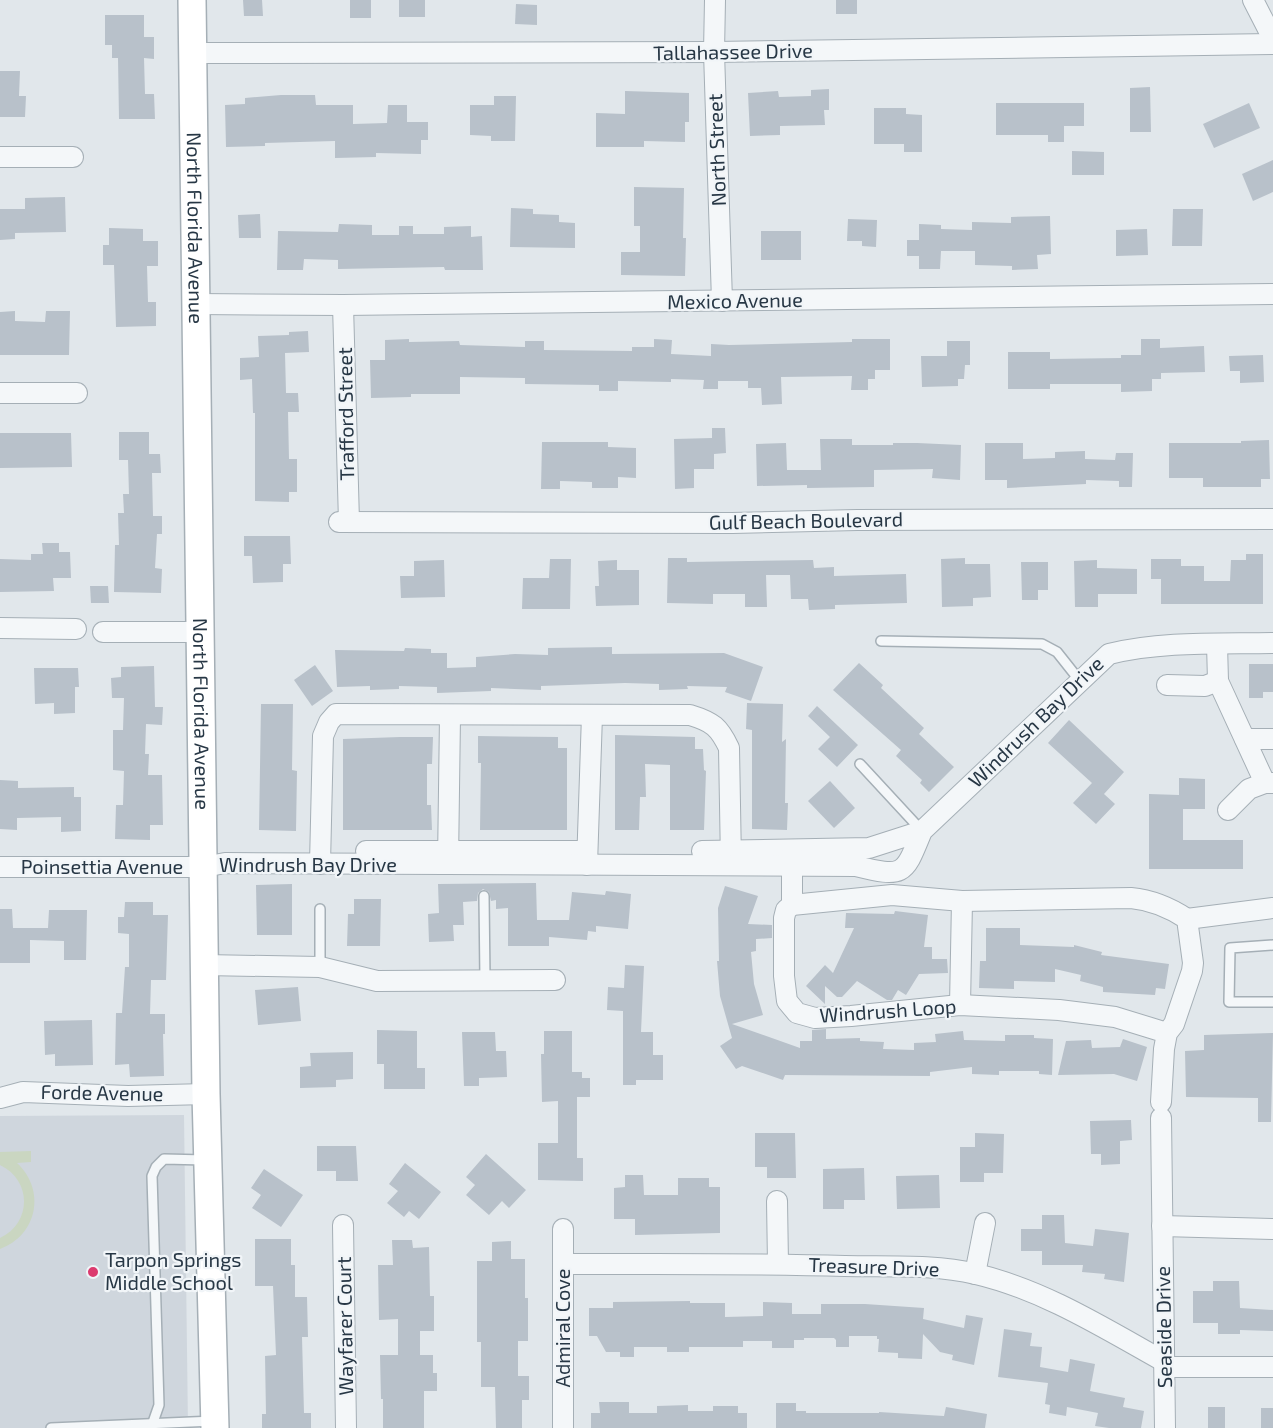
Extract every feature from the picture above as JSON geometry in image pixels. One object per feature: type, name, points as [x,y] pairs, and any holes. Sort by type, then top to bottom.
[{"type":"street","name":"North Florida Avenue","points":[[192,0],[206,1094],[215,1425]]},
{"type":"street","name":"North Street","points":[[715,0],[714,52],[722,301]]},
{"type":"street","points":[[1253,0],[1273,39]]},
{"type":"street","name":"Tallahassee Drive","points":[[193,53],[714,52],[1273,44]]},
{"type":"street","points":[[0,157],[73,157]]},
{"type":"street","name":"Mexico Avenue","points":[[196,304],[343,305],[1273,294]]},
{"type":"street","name":"Trafford Street","points":[[343,305],[344,522]]},
{"type":"street","points":[[0,393],[76,393]]},
{"type":"street","name":"Gulf Beach Boulevard","points":[[344,522],[732,523],[869,520],[1273,519]]},
{"type":"street","points":[[0,628],[76,628]]},
{"type":"street","points":[[103,633],[201,633]]},
{"type":"street","name":"Windrush Bay Drive","points":[[204,867],[321,858],[792,858],[869,849],[922,831],[1108,654],[1132,648],[1273,643]]},
{"type":"street","points":[[1217,644],[1218,681],[1245,740],[1269,783],[1249,789],[1228,810]]},
{"type":"street","points":[[1167,685],[1205,686],[1218,681]]},
{"type":"street","points":[[321,858],[323,736],[329,722],[336,714],[690,716],[704,719],[721,732],[729,748],[730,858]]},
{"type":"street","points":[[448,858],[450,716]]},
{"type":"street","points":[[588,858],[592,716]]},
{"type":"street","points":[[1245,740],[1273,739]]},
{"type":"street","name":"Windrush Bay Drive","points":[[792,858],[856,866],[883,873],[902,870],[909,864],[922,831]]},
{"type":"street","points":[[869,849],[870,870]]},
{"type":"street","name":"Windrush Loop","points":[[792,858],[792,905],[786,910],[784,918],[784,976],[788,1001],[797,1013],[815,1018],[839,1017],[960,1005],[1059,1010],[1115,1017],[1167,1033]]},
{"type":"street","name":"Poinsettia Avenue","points":[[0,867],[204,867]]},
{"type":"street","points":[[792,905],[892,895],[962,901],[1131,898],[1158,904],[1187,919],[1273,908]]},
{"type":"street","points":[[960,1005],[962,901]]},
{"type":"street","points":[[1167,1033],[1174,1024],[1192,972],[1187,919]]},
{"type":"street","points":[[204,965],[320,967],[377,981],[555,980]]},
{"type":"street","name":"Seaside Drive","points":[[1165,1428],[1161,1110],[1167,1033]]},
{"type":"street","name":"Forde Avenue","points":[[0,1098],[23,1092],[128,1096],[206,1094]]},
{"type":"street","points":[[777,1201],[778,1264]]},
{"type":"street","points":[[975,1274],[985,1223]]},
{"type":"street","name":"Wayfarer Court","points":[[343,1225],[346,1428]]},
{"type":"street","points":[[1162,1226],[1273,1229]]},
{"type":"street","name":"Admiral Cove","points":[[563,1229],[563,1428]]},
{"type":"street","name":"Treasure Drive","points":[[563,1264],[778,1264],[933,1268],[975,1274],[1060,1305],[1165,1365]]},
{"type":"street","points":[[1165,1365],[1273,1367]]},
{"type":"lane","points":[[881,641],[1042,644],[1057,652],[1080,681]]},
{"type":"lane","points":[[860,764],[922,831]]},
{"type":"lane","points":[[483,896],[485,980]]},
{"type":"lane","points":[[320,909],[320,967]]},
{"type":"lane","points":[[1273,945],[1230,948],[1229,1002],[1273,1002]]},
{"type":"lane","points":[[152,1426],[159,1405],[152,1176],[156,1167],[164,1159],[208,1160]]},
{"type":"lane","points":[[51,1428],[215,1425]]},
{"type":"shaded area","name":"Tarpon Springs Middle School","points":[[184,1115],[188,1428],[0,1428],[0,1116]]},
{"type":"green space","points":[[31,1151],[31,1162],[17,1163],[32,1186],[34,1211],[23,1233],[0,1249],[0,1238],[18,1222],[24,1202],[18,1181],[0,1165],[0,1152]]},
{"type":"building","points":[[243,0],[262,0],[263,16],[244,16]]},
{"type":"building","points":[[350,0],[371,0],[371,18],[350,18]]},
{"type":"building","points":[[399,0],[425,0],[425,17],[399,17]]},
{"type":"building","points":[[836,0],[857,0],[857,14],[836,14]]},
{"type":"building","points":[[516,4],[537,5],[537,25],[515,24]]},
{"type":"building","points":[[105,15],[144,15],[144,37],[154,37],[154,59],[144,58],[145,94],[154,94],[155,119],[119,119],[118,58],[112,58],[112,45],[105,45]]},
{"type":"building","points":[[0,71],[20,71],[19,96],[26,96],[25,117],[0,117]]},
{"type":"building","points":[[1150,87],[1151,132],[1130,132],[1130,88]]},
{"type":"building","points":[[829,89],[829,110],[824,110],[825,125],[780,126],[780,135],[750,136],[748,93],[778,91],[779,97],[811,96],[811,90]]},
{"type":"building","points":[[625,91],[689,93],[689,122],[685,122],[685,142],[644,141],[644,147],[596,147],[596,113],[625,114]]},
{"type":"building","points":[[315,95],[316,105],[353,105],[353,124],[387,123],[388,105],[407,105],[407,122],[428,122],[428,140],[421,140],[421,154],[376,153],[376,157],[335,158],[335,141],[265,143],[265,146],[226,147],[225,105],[245,104],[245,98]]},
{"type":"building","points":[[494,96],[516,96],[515,141],[491,141],[491,136],[470,135],[470,105],[494,105]]},
{"type":"building","points":[[996,103],[1084,103],[1084,126],[1064,126],[1064,142],[1048,142],[1048,135],[996,135]]},
{"type":"building","points":[[1249,103],[1260,128],[1214,148],[1203,124]]},
{"type":"building","points":[[874,108],[906,108],[906,114],[922,115],[922,152],[904,152],[904,144],[874,144]]},
{"type":"building","points":[[1072,151],[1104,152],[1104,175],[1072,175]]},
{"type":"building","points":[[1273,160],[1273,192],[1253,201],[1242,174]]},
{"type":"building","points":[[634,187],[684,188],[685,276],[621,275],[621,252],[640,252],[640,226],[634,226]]},
{"type":"building","points":[[65,197],[66,232],[15,233],[15,239],[0,240],[0,209],[25,209],[25,198]]},
{"type":"building","points":[[511,208],[533,209],[533,214],[559,215],[559,222],[575,223],[575,248],[510,247]]},
{"type":"building","points":[[1173,209],[1203,209],[1202,246],[1172,246]]},
{"type":"building","points":[[260,214],[261,238],[239,238],[238,215]]},
{"type":"building","points":[[1050,216],[1051,254],[1037,255],[1038,269],[1012,270],[1012,266],[975,265],[975,251],[941,251],[940,269],[919,269],[919,256],[907,256],[907,240],[919,240],[919,224],[941,225],[941,229],[972,230],[972,222],[1011,223],[1011,217]]},
{"type":"building","points":[[848,219],[877,220],[876,247],[862,246],[862,241],[847,241]]},
{"type":"building","points":[[339,224],[372,225],[372,235],[399,235],[399,226],[413,226],[413,234],[444,234],[444,227],[471,226],[471,237],[482,236],[483,270],[445,270],[444,267],[338,269],[338,260],[304,259],[303,270],[277,270],[278,231],[338,232]]},
{"type":"building","points":[[109,228],[143,229],[143,241],[158,241],[158,266],[147,266],[148,302],[156,302],[156,326],[116,327],[114,265],[103,265],[103,245],[109,245]]},
{"type":"building","points":[[1147,229],[1148,255],[1116,256],[1116,230]]},
{"type":"building","points":[[761,231],[801,231],[801,260],[761,260]]},
{"type":"building","points":[[15,311],[15,321],[45,322],[46,311],[70,311],[69,355],[0,355],[0,312]]},
{"type":"building","points":[[308,331],[309,352],[285,353],[286,393],[298,393],[299,412],[288,412],[289,459],[297,459],[297,492],[289,492],[289,502],[255,501],[255,413],[253,413],[252,379],[240,380],[240,358],[259,357],[258,336],[289,335],[289,332]]},
{"type":"building","points":[[409,339],[409,342],[459,341],[460,345],[525,347],[525,341],[544,341],[544,350],[632,351],[632,347],[654,347],[654,339],[672,340],[671,354],[711,356],[711,344],[852,342],[852,339],[890,339],[890,370],[875,370],[875,379],[868,379],[868,390],[851,390],[852,376],[781,377],[782,404],[762,405],[761,388],[748,388],[748,381],[718,381],[718,389],[703,389],[704,380],[671,379],[671,382],[618,381],[618,391],[599,391],[599,385],[525,384],[525,378],[460,377],[460,394],[411,394],[411,397],[371,398],[370,360],[385,360],[385,340]]},
{"type":"building","points":[[1141,339],[1160,339],[1160,348],[1204,346],[1205,372],[1161,373],[1161,379],[1152,379],[1152,391],[1121,392],[1121,384],[1050,384],[1050,389],[1008,389],[1008,352],[1050,352],[1050,359],[1121,358],[1121,355],[1141,355]]},
{"type":"building","points":[[947,341],[970,341],[970,365],[965,365],[964,379],[958,379],[958,386],[922,387],[921,356],[947,356]]},
{"type":"building","points":[[1263,355],[1264,382],[1240,383],[1240,371],[1230,371],[1229,356]]},
{"type":"building","points":[[712,428],[725,428],[726,453],[714,454],[714,469],[694,469],[694,488],[675,489],[674,439],[712,438]]},
{"type":"building","points":[[119,432],[149,432],[149,454],[160,454],[161,473],[152,473],[153,516],[162,516],[162,534],[157,534],[155,568],[162,569],[161,593],[114,592],[115,545],[119,545],[118,513],[124,513],[123,494],[129,494],[128,460],[119,460]]},
{"type":"building","points":[[0,433],[71,433],[72,467],[0,468]]},
{"type":"building","points":[[820,439],[852,439],[852,445],[917,443],[961,445],[960,480],[932,478],[933,469],[874,470],[874,487],[757,486],[756,444],[786,443],[787,470],[821,470]]},
{"type":"building","points":[[1269,440],[1270,479],[1261,479],[1261,487],[1203,487],[1203,478],[1169,478],[1169,443],[1241,443],[1241,441]]},
{"type":"building","points":[[542,442],[608,442],[608,447],[636,448],[636,478],[618,477],[618,488],[592,488],[592,482],[560,481],[560,489],[541,489]]},
{"type":"building","points":[[985,443],[1023,443],[1023,459],[1055,458],[1055,452],[1085,451],[1085,459],[1115,460],[1116,453],[1133,453],[1132,487],[1119,487],[1119,481],[1086,480],[1086,484],[1007,488],[1007,480],[985,480]]},
{"type":"building","points":[[244,536],[290,536],[291,564],[283,564],[283,582],[253,583],[252,556],[244,556]]},
{"type":"building","points":[[42,543],[59,543],[59,552],[70,552],[71,578],[53,578],[54,591],[0,592],[0,559],[31,560],[31,554],[43,554]]},
{"type":"building","points":[[1246,554],[1263,554],[1263,604],[1161,604],[1161,579],[1151,579],[1151,559],[1181,559],[1181,566],[1204,566],[1204,581],[1230,581],[1231,560],[1246,560]]},
{"type":"building","points":[[668,558],[687,558],[687,562],[813,560],[814,568],[834,567],[834,576],[906,574],[907,603],[835,605],[835,609],[809,610],[808,599],[791,599],[790,575],[766,575],[767,607],[745,607],[745,594],[713,594],[713,604],[667,603]]},
{"type":"building","points":[[965,558],[965,564],[990,564],[991,597],[973,598],[973,606],[942,607],[941,559]]},
{"type":"building","points":[[550,559],[571,559],[570,609],[522,609],[523,578],[549,578]]},
{"type":"building","points":[[444,560],[445,597],[401,598],[400,576],[414,576],[414,561]]},
{"type":"building","points":[[617,560],[617,570],[639,570],[639,605],[596,606],[595,586],[599,586],[598,561]]},
{"type":"building","points":[[1097,560],[1097,568],[1137,569],[1137,594],[1098,594],[1098,607],[1075,607],[1074,561]]},
{"type":"building","points":[[1021,562],[1048,562],[1048,590],[1038,590],[1038,600],[1022,600]]},
{"type":"building","points":[[90,586],[108,586],[109,603],[91,603]]},
{"type":"building","points":[[612,647],[612,654],[724,653],[763,667],[751,701],[725,692],[727,687],[687,686],[688,689],[659,690],[659,684],[541,686],[541,690],[491,688],[491,691],[437,693],[437,687],[399,686],[399,689],[370,690],[370,686],[337,687],[335,650],[431,649],[431,653],[447,653],[447,668],[476,667],[476,657],[515,654],[548,655],[548,648]]},
{"type":"building","points":[[859,663],[883,685],[881,688],[924,728],[919,734],[954,767],[929,792],[920,783],[922,780],[896,756],[901,750],[833,690]]},
{"type":"building","points":[[1249,664],[1273,664],[1273,692],[1263,692],[1263,698],[1249,698]]},
{"type":"building","points":[[315,665],[333,691],[312,706],[294,680]]},
{"type":"building","points":[[154,666],[155,707],[163,707],[162,725],[146,724],[145,754],[149,754],[148,775],[162,775],[163,825],[150,825],[150,840],[115,839],[116,805],[123,805],[124,771],[113,770],[113,730],[123,730],[124,698],[112,698],[111,678],[121,677],[121,667]]},
{"type":"building","points":[[34,668],[78,668],[79,687],[75,687],[75,713],[54,714],[54,703],[35,704]]},
{"type":"building","points":[[747,703],[783,704],[782,742],[786,739],[787,830],[752,829],[752,730],[746,729]]},
{"type":"building","points":[[261,704],[293,704],[292,770],[297,771],[296,831],[259,830]]},
{"type":"building","points":[[817,706],[858,745],[837,767],[818,749],[830,737],[808,716]]},
{"type":"building","points":[[1069,720],[1124,772],[1104,794],[1115,804],[1096,824],[1073,803],[1092,783],[1048,743]]},
{"type":"building","points":[[615,735],[695,737],[695,749],[703,749],[704,770],[706,771],[704,830],[670,830],[670,765],[645,764],[646,797],[640,797],[639,830],[615,830]]},
{"type":"building","points":[[478,736],[558,737],[558,748],[567,748],[567,830],[480,830],[481,763],[478,763]]},
{"type":"building","points":[[433,737],[432,764],[427,764],[427,805],[431,805],[432,830],[343,830],[343,739]]},
{"type":"building","points":[[1179,778],[1205,779],[1205,809],[1183,809],[1183,840],[1243,840],[1243,869],[1149,869],[1149,794],[1179,795]]},
{"type":"building","points":[[0,780],[18,781],[18,788],[74,787],[74,797],[81,797],[81,831],[61,832],[61,817],[17,818],[17,830],[0,829]]},
{"type":"building","points":[[830,781],[855,808],[834,828],[808,801]]},
{"type":"building","points":[[536,883],[537,920],[569,920],[572,892],[605,895],[606,891],[631,894],[628,929],[596,926],[596,932],[588,931],[587,940],[549,937],[549,946],[508,946],[508,908],[496,909],[496,900],[491,901],[489,892],[483,889],[478,893],[477,901],[463,902],[464,925],[453,925],[454,941],[429,942],[428,914],[439,913],[438,884]]},
{"type":"building","points":[[292,884],[292,935],[257,935],[256,885]]},
{"type":"building","points":[[725,886],[758,896],[748,924],[772,925],[772,938],[756,939],[756,951],[751,952],[754,984],[763,1015],[732,1024],[800,1048],[800,1041],[812,1041],[812,1030],[826,1029],[826,1039],[860,1038],[860,1041],[884,1042],[883,1049],[914,1050],[914,1043],[936,1042],[935,1034],[963,1031],[964,1040],[1005,1041],[1005,1035],[1034,1035],[1034,1038],[1053,1039],[1052,1075],[1039,1074],[1039,1071],[999,1071],[999,1075],[972,1074],[972,1067],[930,1072],[930,1076],[785,1075],[783,1080],[742,1066],[736,1069],[720,1046],[732,1038],[720,996],[717,961],[719,961],[718,908]]},
{"type":"building","points":[[354,899],[381,899],[380,946],[347,946],[348,914],[354,914]]},
{"type":"building","points":[[125,902],[153,902],[153,915],[168,915],[166,980],[151,980],[150,1014],[165,1014],[164,1076],[130,1077],[129,1064],[115,1065],[116,1013],[122,1013],[125,967],[129,967],[129,934],[118,933],[118,917],[124,917]]},
{"type":"building","points":[[0,909],[12,909],[13,928],[48,928],[49,910],[87,910],[86,960],[64,960],[64,941],[30,940],[30,963],[0,963]]},
{"type":"building","points":[[895,911],[928,915],[924,947],[932,947],[932,959],[947,959],[948,973],[919,974],[906,995],[898,990],[892,1000],[887,1000],[857,981],[842,997],[837,997],[825,986],[825,1004],[806,986],[825,965],[833,973],[854,928],[845,928],[846,913],[894,914]]},
{"type":"building","points":[[986,928],[1020,928],[1020,945],[1074,947],[1074,945],[1102,952],[1101,955],[1169,964],[1165,989],[1156,988],[1155,995],[1103,992],[1103,987],[1080,981],[1081,975],[1055,969],[1055,982],[1014,981],[1014,989],[979,988],[980,961],[986,961]]},
{"type":"building","points":[[625,965],[644,966],[641,1032],[653,1032],[653,1055],[663,1055],[663,1080],[636,1080],[636,1085],[623,1085],[623,1011],[607,1010],[608,987],[624,988]]},
{"type":"building","points":[[298,987],[301,1021],[258,1025],[255,990]]},
{"type":"building","points":[[92,1020],[93,1065],[55,1066],[55,1054],[45,1055],[44,1021]]},
{"type":"building","points":[[377,1030],[417,1031],[417,1068],[425,1068],[425,1089],[384,1089],[384,1064],[377,1064]]},
{"type":"building","points":[[544,1031],[572,1031],[572,1072],[582,1072],[582,1078],[590,1078],[590,1097],[577,1097],[577,1158],[583,1158],[583,1181],[538,1180],[538,1143],[558,1143],[558,1101],[542,1102],[541,1054],[544,1054]]},
{"type":"building","points":[[462,1032],[495,1032],[496,1051],[506,1051],[507,1077],[479,1078],[479,1086],[464,1086]]},
{"type":"building","points":[[1273,1033],[1271,1122],[1258,1122],[1258,1098],[1186,1097],[1185,1051],[1204,1050],[1204,1035]]},
{"type":"building","points":[[1123,1039],[1147,1047],[1137,1081],[1114,1074],[1058,1075],[1066,1041],[1091,1040],[1092,1048],[1120,1047]]},
{"type":"building","points":[[353,1052],[353,1079],[336,1080],[336,1087],[300,1088],[300,1067],[311,1066],[310,1053]]},
{"type":"building","points":[[1131,1120],[1132,1140],[1120,1141],[1120,1164],[1101,1165],[1101,1154],[1091,1154],[1090,1121]]},
{"type":"building","points":[[755,1133],[795,1133],[796,1178],[767,1178],[767,1167],[755,1167]]},
{"type":"building","points":[[975,1133],[1004,1134],[1003,1173],[984,1173],[984,1182],[960,1182],[960,1147],[975,1147]]},
{"type":"building","points":[[317,1146],[356,1146],[358,1181],[336,1181],[336,1171],[317,1171]]},
{"type":"building","points":[[486,1154],[526,1190],[509,1208],[502,1201],[489,1215],[466,1195],[475,1185],[466,1177]]},
{"type":"building","points":[[405,1163],[441,1192],[419,1219],[409,1211],[404,1217],[387,1203],[398,1191],[389,1184]]},
{"type":"building","points":[[864,1168],[865,1200],[844,1200],[844,1209],[823,1209],[823,1169]]},
{"type":"building","points":[[264,1169],[303,1195],[281,1227],[252,1208],[261,1195],[251,1188]]},
{"type":"building","points":[[625,1175],[643,1175],[644,1195],[678,1195],[678,1178],[709,1178],[709,1187],[720,1187],[720,1233],[635,1235],[635,1219],[614,1219],[614,1188],[625,1187]]},
{"type":"building","points":[[939,1175],[940,1208],[897,1209],[896,1176]]},
{"type":"building","points":[[1042,1215],[1064,1215],[1065,1243],[1093,1246],[1095,1229],[1129,1233],[1124,1282],[1104,1279],[1105,1274],[1082,1272],[1083,1265],[1042,1265],[1042,1251],[1021,1251],[1021,1229],[1042,1229]]},
{"type":"building","points":[[255,1239],[291,1239],[291,1265],[295,1265],[295,1297],[307,1297],[308,1337],[302,1337],[304,1413],[311,1413],[311,1428],[262,1428],[262,1414],[266,1414],[265,1356],[276,1355],[273,1286],[255,1286]]},
{"type":"building","points":[[392,1240],[412,1240],[413,1248],[429,1247],[430,1296],[434,1296],[434,1331],[420,1331],[420,1355],[433,1355],[433,1373],[437,1373],[437,1391],[424,1391],[424,1428],[383,1428],[380,1355],[398,1355],[398,1319],[379,1320],[378,1265],[393,1265]]},
{"type":"building","points":[[511,1241],[511,1259],[525,1259],[528,1341],[518,1341],[518,1376],[529,1376],[529,1400],[522,1400],[522,1428],[496,1428],[495,1387],[481,1387],[481,1342],[477,1342],[477,1261],[492,1261],[492,1242]]},
{"type":"building","points":[[1213,1281],[1239,1281],[1240,1308],[1273,1310],[1273,1331],[1240,1330],[1240,1334],[1218,1334],[1218,1323],[1193,1323],[1193,1291],[1213,1291]]},
{"type":"building","points":[[690,1301],[690,1303],[725,1303],[725,1317],[763,1316],[763,1302],[792,1303],[792,1314],[821,1314],[821,1304],[924,1308],[923,1319],[964,1328],[966,1315],[983,1318],[974,1365],[952,1360],[953,1355],[940,1352],[923,1334],[922,1359],[898,1358],[898,1353],[878,1352],[879,1339],[877,1336],[849,1336],[849,1347],[836,1347],[834,1338],[804,1338],[804,1340],[794,1340],[794,1348],[772,1348],[772,1341],[743,1341],[743,1347],[689,1347],[689,1352],[667,1352],[667,1347],[634,1347],[634,1357],[620,1357],[620,1352],[606,1352],[597,1336],[589,1336],[589,1308],[613,1308],[613,1302]]},
{"type":"building","points":[[1004,1329],[1032,1333],[1030,1346],[1042,1347],[1040,1367],[1068,1372],[1070,1359],[1095,1364],[1090,1391],[1125,1398],[1123,1407],[1144,1411],[1141,1428],[1095,1426],[1098,1413],[1067,1407],[1066,1416],[1049,1413],[1050,1405],[1045,1404],[1048,1383],[998,1377]]},
{"type":"building","points":[[599,1402],[629,1402],[629,1413],[657,1413],[657,1406],[688,1405],[688,1411],[713,1411],[713,1406],[738,1406],[738,1413],[747,1413],[747,1428],[591,1428],[591,1413],[600,1413]]},
{"type":"building","points":[[776,1403],[796,1403],[796,1411],[806,1411],[806,1413],[879,1412],[944,1416],[946,1407],[987,1414],[985,1428],[776,1428]]},
{"type":"building","points":[[1208,1407],[1225,1407],[1225,1428],[1208,1428]]},
{"type":"building","points":[[1261,1408],[1273,1408],[1273,1428],[1261,1428]]},
{"type":"place","name":"Tarpon Springs Middle School","points":[[93,1272]]}]
